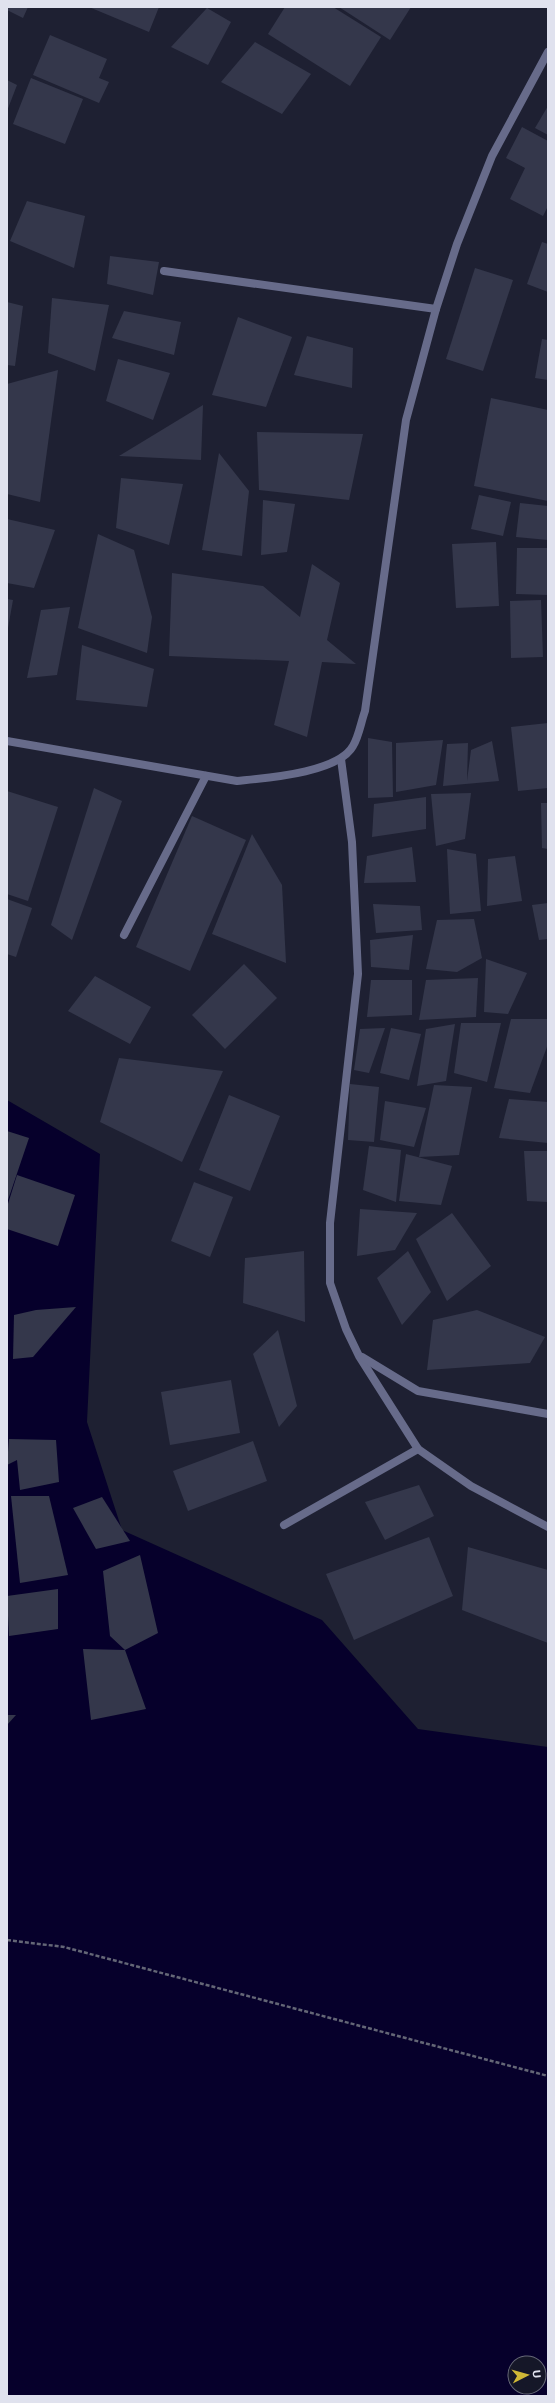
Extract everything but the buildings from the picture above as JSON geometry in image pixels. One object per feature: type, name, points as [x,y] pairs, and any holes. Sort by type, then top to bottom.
[{"type":"street","points":[[7,742],[237,781],[273,777],[310,769],[341,759],[353,746],[365,711],[406,420],[436,309],[457,244],[492,156],[548,52]]},
{"type":"street","points":[[164,271],[436,309]]},
{"type":"street","points":[[341,759],[352,842],[358,974],[330,1223],[330,1283],[346,1330],[359,1356],[418,1449],[471,1486],[548,1527]]},
{"type":"street","points":[[124,935],[206,776]]},
{"type":"street","points":[[359,1356],[418,1391],[548,1414]]},
{"type":"street","points":[[284,1525],[418,1449]]},
{"type":"path","points":[[7,1940],[64,1947],[548,2076]]},
{"type":"shaded area","points":[[7,1100],[100,1154],[87,1422],[122,1530],[322,1620],[418,1729],[548,1747],[548,2396],[7,2396]]}]
